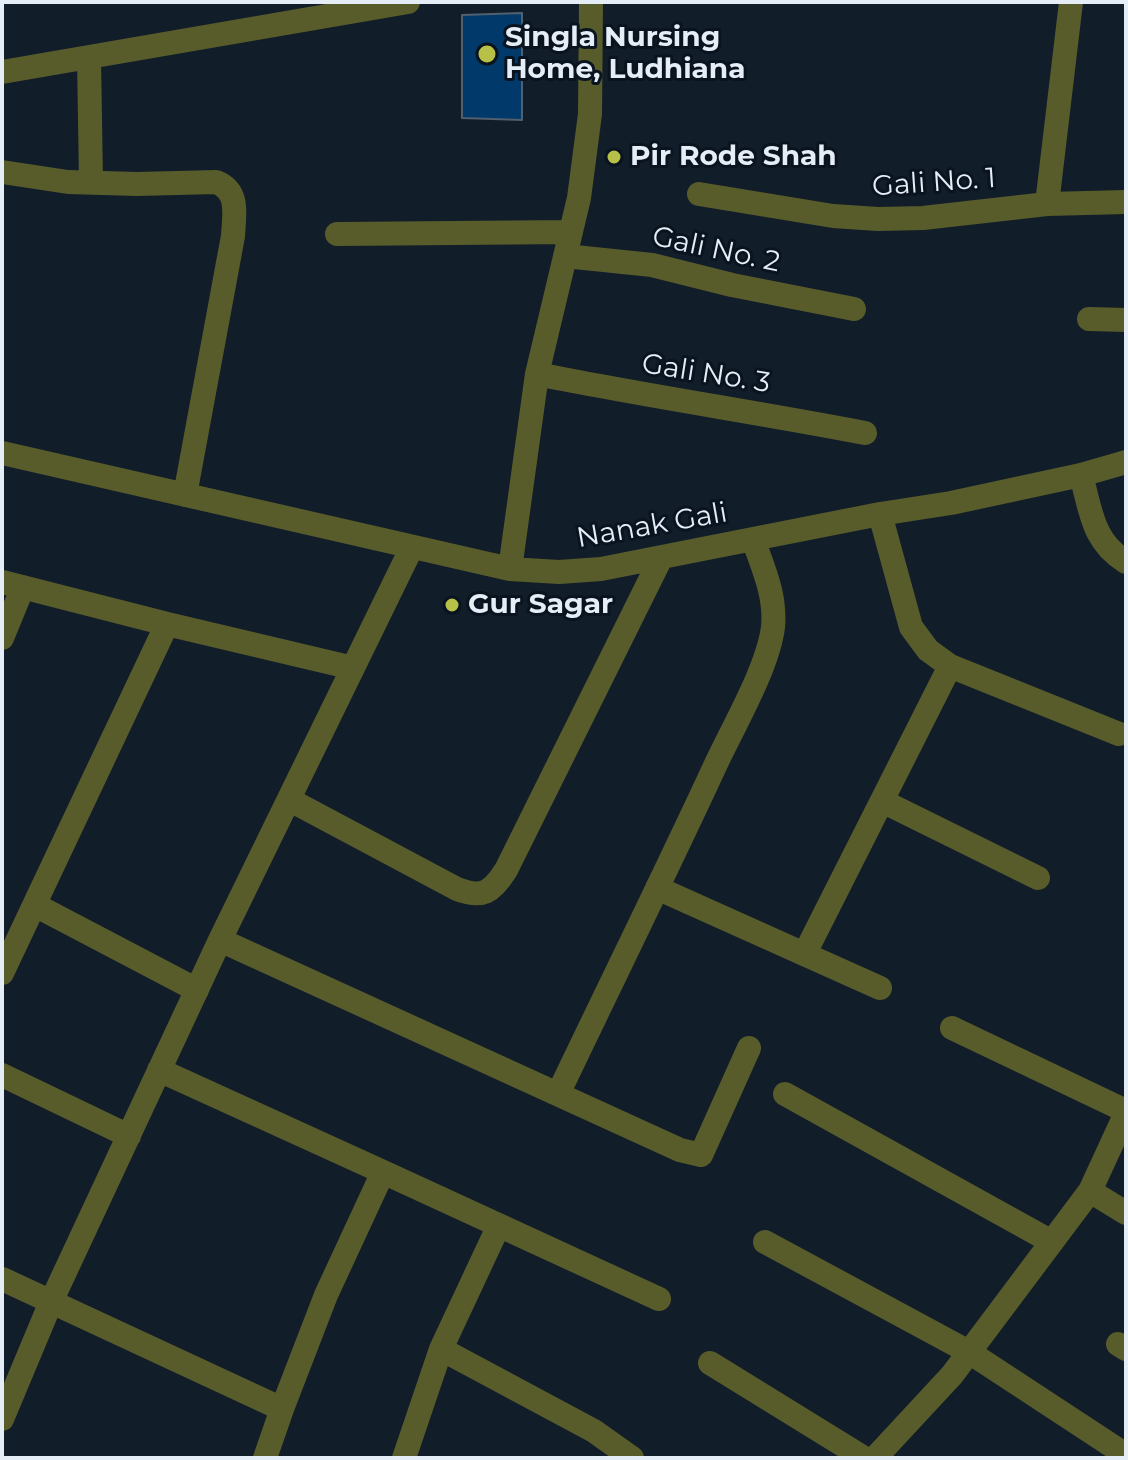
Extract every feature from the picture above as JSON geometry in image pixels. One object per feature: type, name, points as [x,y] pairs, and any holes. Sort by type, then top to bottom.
[{"type":"street","points":[[2,72],[408,2]]},
{"type":"street","points":[[510,569],[537,374],[579,198],[590,114],[591,2]]},
{"type":"street","points":[[1047,204],[1071,2]]},
{"type":"street","points":[[89,57],[91,182]]},
{"type":"street","points":[[2,172],[68,182],[216,182],[232,193],[235,208],[233,236],[185,495]]},
{"type":"street","name":"Gali No. 1","points":[[699,194],[833,216],[878,219],[923,218],[1047,204],[1126,202]]},
{"type":"street","name":"Gali No. 2","points":[[337,234],[568,244],[732,285],[854,309]]},
{"type":"street","points":[[1089,319],[1126,320]]},
{"type":"street","name":"Gali No. 3","points":[[537,374],[865,433]]},
{"type":"street","name":"Nanak Gali","points":[[2,453],[510,569],[559,572],[601,569],[951,503],[1126,462]]},
{"type":"street","points":[[1081,475],[1098,536],[1110,552],[1126,562]]},
{"type":"street","points":[[880,514],[911,627],[928,650],[950,666],[1119,734]]},
{"type":"street","points":[[558,1094],[757,676],[773,628],[772,590],[753,539]]},
{"type":"street","points":[[2,1416],[51,1302],[220,940],[412,547]]},
{"type":"street","points":[[290,800],[457,889],[472,895],[490,890],[506,870],[661,558]]},
{"type":"street","points":[[2,638],[12,584],[353,668]]},
{"type":"street","points":[[2,973],[167,624]]},
{"type":"street","points":[[805,953],[950,666]]},
{"type":"street","points":[[882,801],[1038,878]]},
{"type":"street","points":[[657,888],[880,988]]},
{"type":"street","points":[[35,905],[197,990]]},
{"type":"street","points":[[220,940],[680,1150],[701,1155],[749,1048]]},
{"type":"street","points":[[875,1458],[952,1375],[1090,1191],[1126,1112],[952,1028]]},
{"type":"street","points":[[159,1070],[659,1299]]},
{"type":"street","points":[[2,1075],[129,1136]]},
{"type":"street","points":[[785,1094],[1052,1242]]},
{"type":"street","points":[[265,1458],[326,1295],[383,1172]]},
{"type":"street","points":[[1090,1191],[1126,1213]]},
{"type":"street","points":[[404,1458],[441,1349],[499,1225]]},
{"type":"street","points":[[765,1242],[969,1352],[1126,1455]]},
{"type":"street","points":[[2,1279],[282,1409]]},
{"type":"street","points":[[441,1349],[594,1431],[632,1458]]},
{"type":"street","points":[[710,1363],[864,1458]]},
{"type":"building","points":[[522,13],[522,120],[462,118],[462,15]]},
{"type":"place","name":"Singla Nursing Home, Ludhiana","points":[[487,54]]},
{"type":"place","name":"Pir Rode Shah","points":[[614,157]]},
{"type":"place","name":"Gur Sagar","points":[[452,605]]}]
